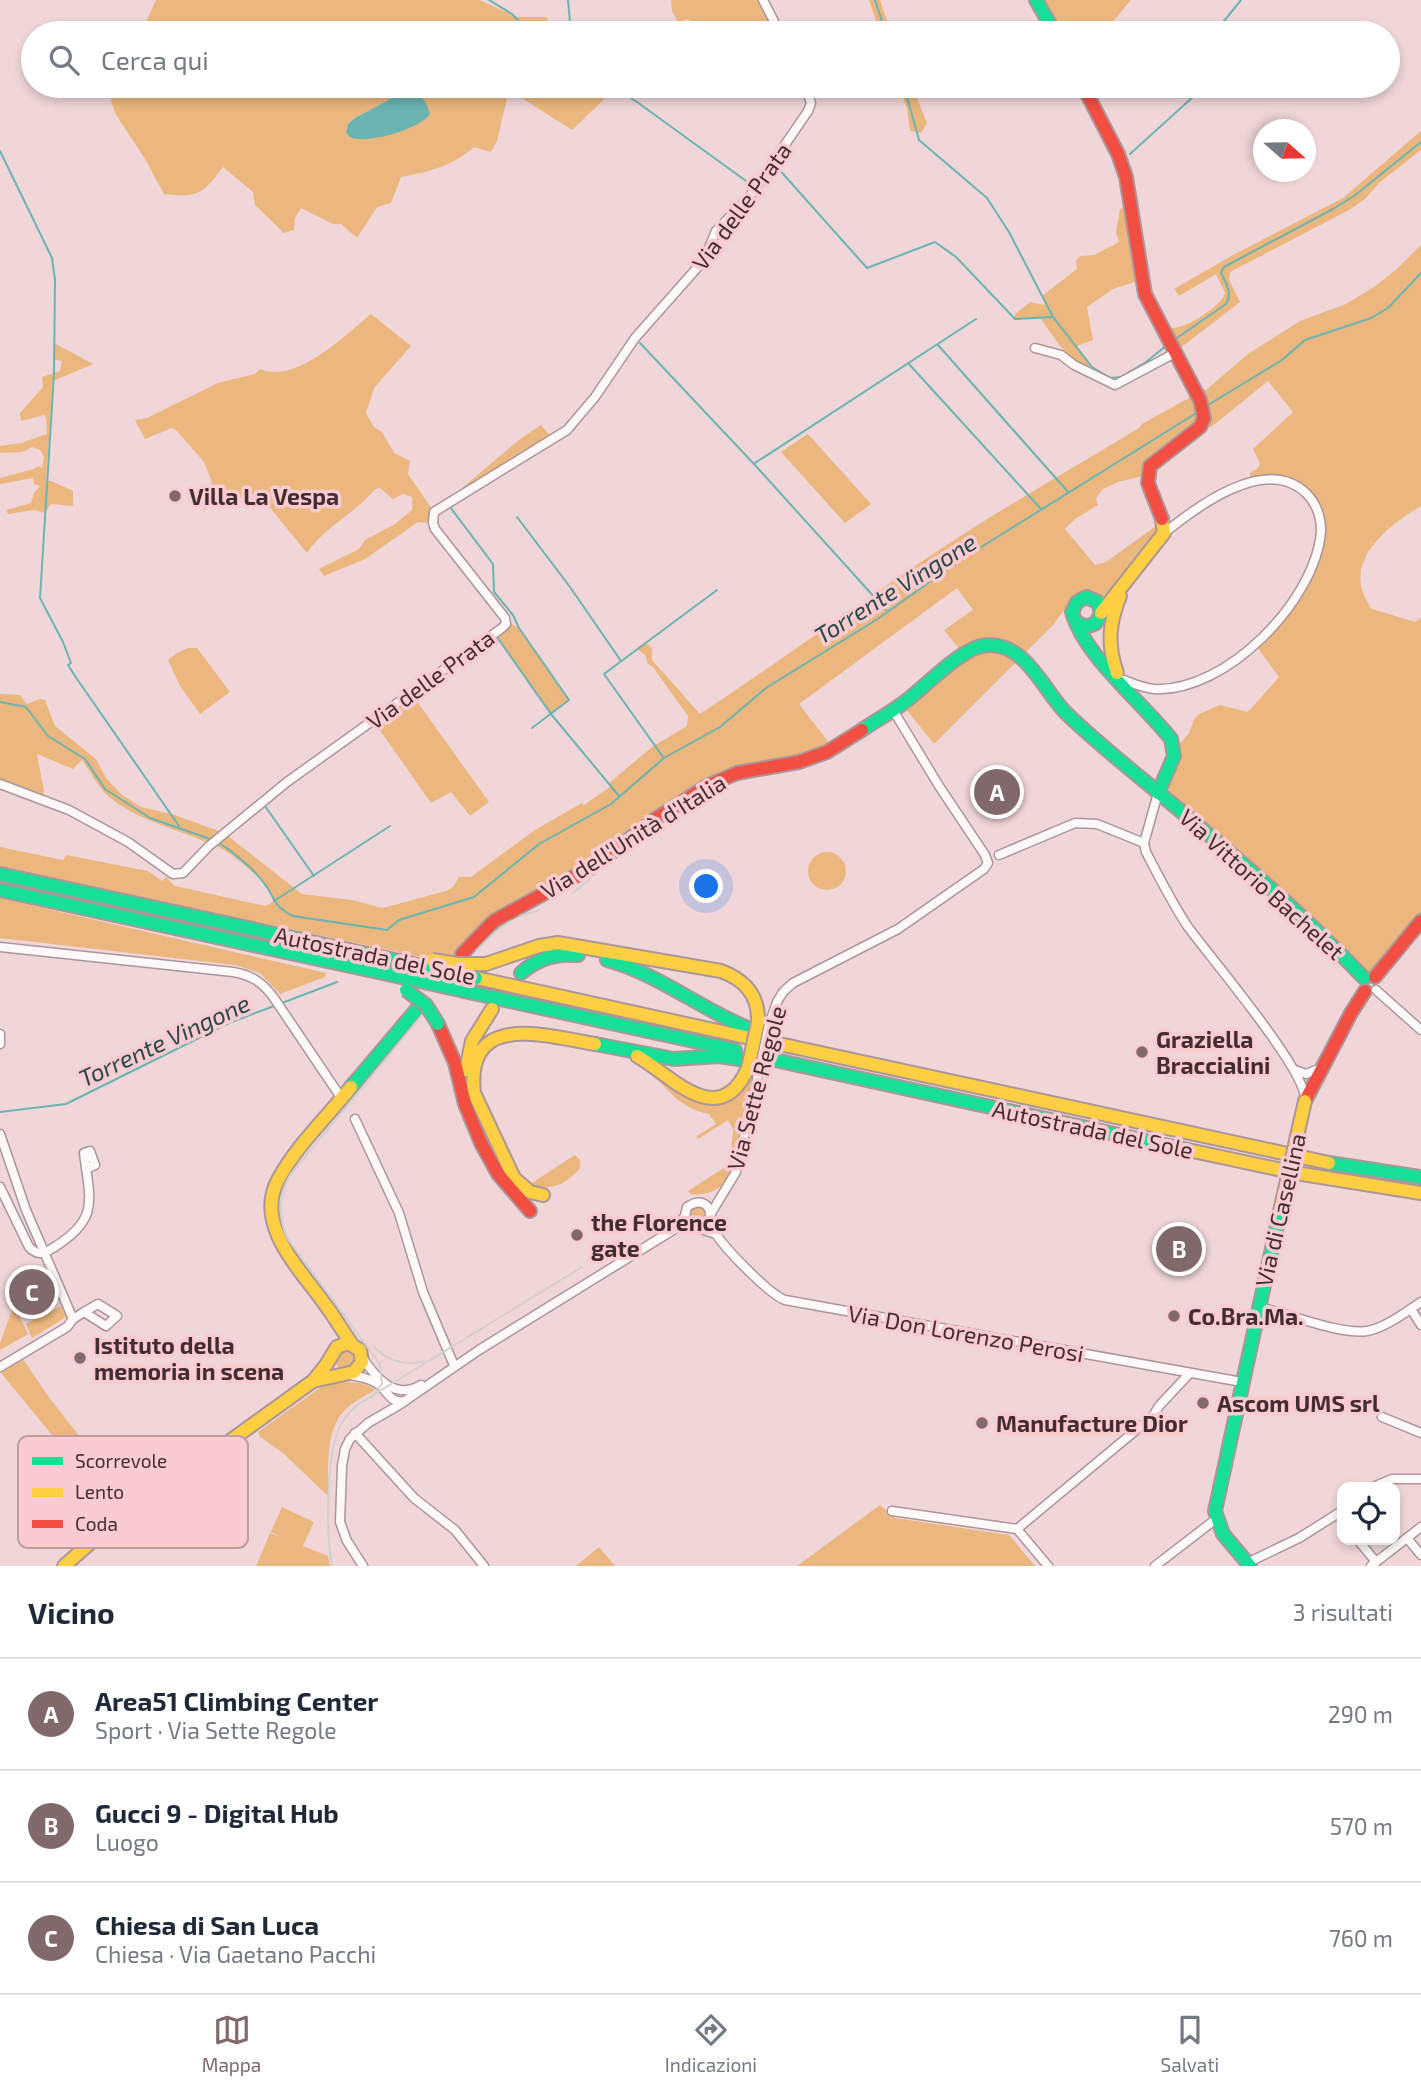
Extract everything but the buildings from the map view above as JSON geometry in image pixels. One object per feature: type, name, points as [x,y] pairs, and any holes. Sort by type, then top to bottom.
[{"type":"main road","points":[[1036,0],[1048,21]]},
{"type":"main road","points":[[1076,622],[1088,627],[1164,533],[1164,522],[1148,485],[1148,471],[1158,458],[1200,427],[1204,418],[1200,400],[1143,288],[1126,177],[1118,153],[1089,98]]},
{"type":"main road","points":[[1121,676],[1110,652],[1109,632],[1114,612],[1132,570]]},
{"type":"main road","points":[[894,710],[974,647],[983,644],[1000,646],[1017,655],[1056,703],[1158,793],[1172,761],[1174,747],[1168,735],[1095,653],[1076,622],[1072,610],[1077,601],[1086,597],[1099,612],[1096,635],[1098,646],[1145,709]]},
{"type":"main road","name":"Via dell'Unità d'Italia","points":[[462,954],[494,921],[592,867],[657,818],[712,783],[737,773],[817,757],[894,710]]},
{"type":"main road","name":"Via Vittorio Bachelet","points":[[1158,793],[1270,888],[1370,984]]},
{"type":"main road","name":"Autostrada del Sole","points":[[0,874],[385,958],[412,956],[476,978],[762,1032],[834,1056],[1253,1148],[1339,1165],[1421,1177]]},
{"type":"main road","name":"Autostrada del Sole","points":[[0,890],[464,991],[755,1062],[831,1072],[1283,1170],[1421,1193]]},
{"type":"main road","points":[[1305,1101],[1370,984],[1421,921]]},
{"type":"main road","points":[[430,964],[486,964],[534,947],[558,943],[721,971],[739,979],[750,989],[757,1005],[762,1032],[755,1062],[732,1090],[719,1096],[705,1098],[688,1093],[643,1059],[612,1048]]},
{"type":"main road","points":[[292,954],[406,990],[422,1002],[438,1024],[455,1063],[465,1104],[481,1143],[498,1174],[530,1211]]},
{"type":"main road","points":[[521,973],[542,959],[561,954],[619,962],[648,974],[713,1015],[762,1032]]},
{"type":"main road","points":[[313,1381],[360,1368],[362,1357],[279,1241],[273,1226],[273,1191],[280,1174],[425,1001]]},
{"type":"main road","points":[[481,1143],[468,1102],[466,1064],[474,1036],[492,1009]]},
{"type":"main road","points":[[543,1195],[530,1192],[521,1186],[507,1166],[474,1093],[472,1083],[477,1060],[491,1041],[517,1032],[641,1051],[681,1060],[719,1056],[755,1062]]},
{"type":"main road","name":"Via di Casellina","points":[[1258,1307],[1305,1101]]},
{"type":"main road","points":[[1249,1565],[1223,1535],[1215,1508],[1258,1307]]},
{"type":"main road","points":[[334,1321],[331,1354],[333,1368],[344,1374]]},
{"type":"main road","points":[[237,1436],[313,1381],[339,1344],[351,1343]]},
{"type":"main road","points":[[64,1566],[84,1548]]},
{"type":"street","points":[[763,0],[774,21]]},
{"type":"street","name":"Via delle Prata","points":[[0,784],[55,804],[99,825],[149,855],[173,874],[183,873],[209,846],[287,782],[506,624],[505,618],[436,529],[433,523],[434,512],[567,430],[595,397],[635,338],[704,260],[716,231],[750,196],[808,111],[811,103],[809,98]]},
{"type":"street","points":[[1035,348],[1061,355],[1074,365],[1115,385],[1172,347]]},
{"type":"street","points":[[1121,676],[1152,689],[1175,687],[1208,675],[1245,652],[1278,620],[1302,587],[1317,553],[1321,525],[1314,502],[1303,490],[1284,482],[1261,480],[1246,483],[1217,496],[1164,533]]},
{"type":"street","name":"Via Sette Regole","points":[[762,1032],[780,997],[793,983],[898,929],[984,869],[988,861],[894,710]]},
{"type":"street","points":[[999,855],[1074,822],[1097,824],[1144,843],[1158,793]]},
{"type":"street","name":"Via di Casellina","points":[[1144,843],[1151,862],[1187,925],[1293,1070],[1305,1091],[1305,1101]]},
{"type":"street","points":[[0,947],[241,974],[259,982],[274,998],[342,1100]]},
{"type":"street","points":[[1370,984],[1421,1030]]},
{"type":"street","points":[[0,1034],[0,1044]]},
{"type":"street","name":"Via Sette Regole","points":[[694,1227],[705,1225],[736,1172],[755,1062]]},
{"type":"street","points":[[1293,1070],[1306,1074],[1324,1066]]},
{"type":"street","points":[[355,1119],[399,1213],[423,1292],[453,1363]]},
{"type":"street","points":[[0,1134],[26,1210],[73,1319]]},
{"type":"street","points":[[0,1187],[29,1247],[36,1253],[45,1253],[71,1236],[86,1218],[89,1200],[86,1168]]},
{"type":"street","points":[[363,1566],[345,1537],[340,1513],[345,1449],[355,1433],[479,1350],[673,1230],[690,1205],[698,1202],[707,1206],[710,1216]]},
{"type":"street","points":[[685,1216],[694,1227]]},
{"type":"street","name":"Via Don Lorenzo Perosi","points":[[710,1216],[716,1234],[764,1287],[785,1300],[1242,1382]]},
{"type":"street","points":[[673,1230],[694,1227]]},
{"type":"street","name":"Via Don Lorenzo Perosi","points":[[694,1227],[716,1234]]},
{"type":"street","name":"Via di Casellina","points":[[1258,1307],[1363,1331],[1381,1325],[1421,1302]]},
{"type":"street","points":[[1411,1308],[1421,1325]]},
{"type":"street","points":[[0,1367],[67,1327],[84,1312]]},
{"type":"street","points":[[362,1357],[374,1375],[390,1387],[405,1390],[417,1387],[453,1363],[479,1350]]},
{"type":"street","points":[[344,1374],[374,1381],[398,1402],[406,1401]]},
{"type":"street","points":[[1017,1529],[1153,1416],[1189,1374]]},
{"type":"street","points":[[379,1416],[387,1405],[388,1395]]},
{"type":"street","points":[[1382,1417],[1421,1433]]},
{"type":"street","points":[[355,1433],[414,1498],[455,1530],[484,1566]]},
{"type":"street","points":[[1385,1482],[1392,1479],[1421,1479]]},
{"type":"street","points":[[892,1511],[1017,1529],[1048,1566]]},
{"type":"street","points":[[1249,1565],[1337,1517]]},
{"type":"street","points":[[1156,1566],[1216,1518]]},
{"type":"street","points":[[1361,1545],[1373,1564],[1421,1527]]},
{"type":"street","points":[[1407,1538],[1421,1555]]},
{"type":"shaded area","points":[[156,0],[479,0],[518,17],[547,17],[548,21],[146,21]]},
{"type":"shaded area","points":[[671,0],[763,0],[774,21],[677,21],[672,11]]},
{"type":"shaded area","points":[[869,0],[880,0],[887,21],[876,21]]},
{"type":"shaded area","points":[[1036,0],[1131,0],[1113,21],[1048,21]]},
{"type":"shaded area","points":[[112,98],[392,98],[355,118],[348,124],[346,132],[399,98],[507,98],[497,141],[491,152],[474,147],[458,159],[440,167],[401,177],[391,203],[377,207],[357,238],[341,224],[333,224],[301,208],[295,218],[294,230],[284,233],[255,205],[253,192],[223,167],[199,192],[185,195],[164,194],[115,113]]},
{"type":"shaded area","points":[[522,98],[605,98],[572,130]]},
{"type":"shaded area","points":[[903,98],[917,98],[927,123],[921,133],[910,131]]},
{"type":"shaded area","points":[[1421,131],[1421,150],[1379,183],[1365,199],[1230,272],[1229,280],[1240,302],[1179,349],[1200,388],[1206,390],[1248,354],[1300,321],[1346,304],[1374,287],[1421,245],[1421,506],[1381,536],[1363,562],[1360,577],[1363,593],[1372,609],[1415,622],[1421,618],[1421,921],[1369,976],[1158,793],[1174,751],[1189,733],[1199,714],[1220,705],[1248,712],[1279,677],[1255,644],[1306,580],[1321,531],[1314,502],[1292,484],[1251,482],[1250,473],[1258,468],[1260,463],[1253,449],[1293,412],[1268,381],[1210,428],[1205,421],[1147,475],[1118,482],[1103,489],[1096,498],[1098,505],[1075,519],[1065,529],[1095,565],[1106,562],[1160,521],[1164,530],[1108,598],[1084,595],[1071,604],[934,744],[902,704],[963,654],[944,630],[973,610],[957,588],[799,704],[833,748],[737,773],[617,849],[503,915],[449,963],[0,867],[0,847],[63,860],[66,855],[148,871],[162,881],[166,877],[175,886],[265,906],[273,902],[270,891],[258,877],[220,848],[142,817],[108,796],[82,760],[73,769],[37,754],[44,791],[42,800],[0,784],[0,694],[20,695],[27,704],[45,700],[55,726],[96,759],[106,778],[121,794],[141,807],[175,815],[224,833],[302,894],[352,900],[383,908],[446,891],[453,887],[459,877],[471,877],[535,830],[582,803],[584,805],[610,787],[608,784],[652,747],[687,726],[688,716],[653,667],[647,663],[646,656],[637,648],[645,642],[652,648],[652,660],[700,714],[966,532],[1196,394],[1170,328],[1184,325],[1201,316],[1217,305],[1225,293],[1216,274],[1179,296],[1174,289],[1343,198]]},
{"type":"shaded area","points":[[1130,205],[1141,280],[1113,289],[1087,307],[1093,340],[1077,346],[1091,365],[1085,371],[1074,365],[1040,318],[1015,319],[1015,314],[1030,302],[1046,305],[1042,296],[1077,269],[1076,261],[1080,256],[1094,255],[1119,242],[1116,232],[1120,209]]},
{"type":"shaded area","points":[[371,314],[411,346],[374,388],[366,413],[374,427],[382,432],[394,453],[410,461],[408,474],[434,512],[433,523],[418,522],[365,559],[324,576],[319,569],[359,549],[365,540],[395,524],[412,510],[412,497],[403,494],[393,499],[380,488],[375,489],[322,535],[307,553],[258,493],[208,507],[203,512],[212,482],[204,462],[177,431],[172,428],[145,439],[135,420],[147,418],[218,383],[255,374],[260,369],[274,372],[304,364],[334,345]]},
{"type":"shaded area","points":[[54,343],[93,364],[53,381],[46,481],[73,491],[73,506],[51,504],[45,513],[34,510],[8,514],[6,510],[31,503],[40,486],[34,484],[33,478],[0,484],[0,478],[38,466],[42,468],[44,457],[40,450],[32,447],[22,452],[0,453],[0,446],[21,443],[47,434],[44,415],[21,421],[20,413],[43,387],[42,377],[60,371],[62,361],[53,359]]},
{"type":"shaded area","points":[[541,425],[553,439],[442,505],[519,440]]},
{"type":"shaded area","points":[[808,434],[871,504],[845,523],[781,452]]},
{"type":"shaded area","points":[[506,621],[519,628],[569,700],[551,714],[496,636]]},
{"type":"shaded area","points":[[188,648],[197,648],[230,692],[200,714],[180,686],[168,660]]},
{"type":"shaded area","points":[[411,693],[489,802],[470,816],[451,792],[431,803],[375,723]]},
{"type":"shaded area","points":[[827,852],[840,858],[846,871],[840,884],[827,890],[814,884],[808,871],[814,858]]},
{"type":"shaded area","points":[[0,898],[326,973],[325,977],[280,994],[260,973],[235,965],[0,938]]},
{"type":"shaded area","points":[[648,1070],[697,1101],[753,1070],[737,1151],[726,1179],[717,1189],[699,1194],[691,1194],[688,1191],[730,1164],[733,1129],[728,1120],[698,1139],[697,1136],[716,1124],[709,1114],[682,1103]]},
{"type":"shaded area","points":[[575,1155],[580,1160],[580,1168],[562,1183],[542,1188],[527,1186]]},
{"type":"shaded area","points":[[695,1207],[701,1207],[706,1215],[704,1221],[695,1223],[690,1218],[690,1212]]},
{"type":"shaded area","points":[[14,1305],[28,1334],[0,1350],[0,1343]]},
{"type":"shaded area","points":[[61,1306],[66,1317],[32,1338],[26,1324]]},
{"type":"shaded area","points":[[343,1347],[357,1353],[356,1368],[340,1370],[334,1360]]},
{"type":"shaded area","points":[[23,1359],[79,1436],[53,1436],[1,1373]]},
{"type":"shaded area","points":[[333,1382],[360,1383],[375,1390],[347,1408],[333,1430],[329,1452],[328,1496],[283,1453],[260,1437],[258,1432],[318,1389]]},
{"type":"shaded area","points":[[880,1505],[895,1518],[1009,1535],[1035,1566],[797,1566]]},
{"type":"shaded area","points":[[282,1507],[314,1522],[303,1546],[328,1556],[330,1566],[256,1566],[270,1533],[283,1538],[271,1532]]},
{"type":"shaded area","points":[[599,1547],[615,1566],[576,1566]]},
{"type":"water","points":[[392,98],[422,98],[430,114],[425,120],[405,130],[368,139],[350,137],[346,132],[348,124]]},
{"type":"waterway","points":[[489,0],[519,21]]},
{"type":"waterway","points":[[568,0],[570,21]]},
{"type":"waterway","points":[[875,0],[882,21]]},
{"type":"waterway","points":[[1224,21],[1241,0]]},
{"type":"waterway","points":[[631,98],[753,186]]},
{"type":"waterway","points":[[907,98],[919,140],[987,198],[1009,232],[1053,317],[1092,367],[1110,378],[1121,377],[1167,345]]},
{"type":"waterway","points":[[1130,154],[1192,98]]},
{"type":"waterway","points":[[1174,340],[1226,304],[1229,292],[1221,273],[1224,267],[1354,196],[1421,142]]},
{"type":"waterway","points":[[0,151],[52,258],[55,280],[54,374],[40,598],[63,642],[71,663],[68,665],[179,826]]},
{"type":"waterway","points":[[776,166],[867,268],[935,242],[956,257],[1015,319],[1052,317]]},
{"type":"waterway","name":"Torrente Vingone","points":[[1208,405],[1282,360],[1305,340],[1371,318],[1388,308],[1421,273]]},
{"type":"waterway","points":[[755,463],[976,319]]},
{"type":"waterway","points":[[640,343],[886,610]]},
{"type":"waterway","points":[[938,345],[1069,493]]},
{"type":"waterway","points":[[909,364],[1042,510]]},
{"type":"waterway","name":"Torrente Vingone","points":[[218,842],[254,871],[278,905],[293,916],[387,930],[399,920],[474,897],[539,844],[611,804],[664,758],[720,727],[766,688],[876,620],[962,559],[1198,412]]},
{"type":"waterway","points":[[450,507],[493,564],[494,592],[513,615],[519,628],[569,700],[532,728]]},
{"type":"waterway","points":[[517,517],[621,661]]},
{"type":"waterway","points":[[663,757],[604,674],[717,590]]},
{"type":"waterway","points":[[497,637],[551,714],[619,796]]},
{"type":"waterway","points":[[0,702],[26,707],[48,736],[85,759],[105,789],[150,818],[213,840]]},
{"type":"waterway","points":[[265,806],[314,876]]},
{"type":"waterway","points":[[274,901],[390,826]]},
{"type":"waterway","name":"Torrente Vingone","points":[[282,1003],[337,982]]},
{"type":"waterway","name":"Torrente Vingone","points":[[0,1112],[66,1104],[229,1023],[274,1006]]},
{"type":"tram line","points":[[573,893],[589,880]]},
{"type":"tram line","points":[[520,916],[539,910]]},
{"type":"tram line","points":[[476,951],[496,931],[511,921]]},
{"type":"tram line","points":[[371,1398],[382,1384],[380,1364],[287,1238],[282,1222],[281,1198],[290,1175],[422,1015]]},
{"type":"tram line","points":[[332,1566],[328,1517],[331,1461],[338,1431],[349,1414],[357,1405],[582,1267]]},
{"type":"tram line","points":[[374,1347],[385,1356],[398,1361],[425,1361]]},
{"type":"traffic: fast","points":[[1036,0],[1048,21]]},
{"type":"traffic: fast","points":[[1076,622],[1086,627],[1096,623],[1101,613],[1098,602],[1086,597],[1077,602],[1072,612],[1079,629],[1101,662],[1171,739],[1174,756],[1158,793]]},
{"type":"traffic: fast","points":[[862,730],[902,704],[967,652],[989,645],[1014,652],[1033,670],[1066,713],[1270,888],[1364,978]]},
{"type":"traffic: fast","points":[[0,874],[427,967]]},
{"type":"traffic: fast","points":[[0,890],[415,980]]},
{"type":"traffic: fast","points":[[521,973],[548,958],[578,955]]},
{"type":"traffic: fast","points":[[607,960],[644,974],[750,1029]]},
{"type":"traffic: fast","points":[[448,971],[476,978]]},
{"type":"traffic: fast","points":[[415,980],[464,991]]},
{"type":"traffic: fast","points":[[406,990],[426,1005],[438,1024]]},
{"type":"traffic: fast","points":[[464,991],[735,1050]]},
{"type":"traffic: fast","points":[[351,1087],[417,1009]]},
{"type":"traffic: fast","points":[[595,1044],[674,1059],[719,1056],[745,1060]]},
{"type":"traffic: fast","points":[[766,1058],[1174,1147]]},
{"type":"traffic: fast","points":[[1329,1163],[1421,1177]]},
{"type":"traffic: fast","points":[[1250,1566],[1223,1534],[1215,1511],[1281,1207]]},
{"type":"traffic: slow","points":[[1101,613],[1164,533],[1162,519]]},
{"type":"traffic: slow","points":[[1117,673],[1111,634],[1113,615],[1120,596]]},
{"type":"traffic: slow","points":[[486,964],[539,946],[558,943],[721,971],[737,979],[749,990],[756,1004],[758,1022]]},
{"type":"traffic: slow","points":[[432,960],[486,964]]},
{"type":"traffic: slow","points":[[476,978],[750,1038]]},
{"type":"traffic: slow","points":[[466,1070],[472,1041],[492,1009]]},
{"type":"traffic: slow","points":[[748,1068],[758,1022]]},
{"type":"traffic: slow","points":[[543,1195],[530,1192],[514,1178],[474,1093],[475,1067],[482,1049],[496,1039],[513,1034],[533,1034],[595,1044]]},
{"type":"traffic: slow","points":[[770,1042],[1329,1163]]},
{"type":"traffic: slow","points":[[637,1056],[694,1094],[709,1098],[723,1096],[736,1087],[748,1068]]},
{"type":"traffic: slow","points":[[351,1087],[285,1167],[272,1197],[272,1213],[283,1246],[351,1343]]},
{"type":"traffic: slow","points":[[1281,1207],[1305,1101]]},
{"type":"traffic: slow","points":[[1174,1147],[1296,1173],[1421,1193]]},
{"type":"traffic: slow","points":[[348,1343],[360,1350],[362,1362],[354,1372],[313,1381],[337,1347],[348,1343]]},
{"type":"traffic: slow","points":[[237,1436],[313,1381]]},
{"type":"traffic: slow","points":[[64,1566],[84,1548]]},
{"type":"traffic: jam","points":[[1089,98],[1118,154],[1126,177],[1145,294],[1200,400],[1204,418],[1200,427],[1150,466],[1148,483],[1162,519]]},
{"type":"traffic: jam","points":[[462,954],[494,921],[592,867],[657,818],[707,786],[737,773],[799,762],[827,752],[862,730]]},
{"type":"traffic: jam","points":[[1375,977],[1421,921]]},
{"type":"traffic: jam","points":[[1305,1101],[1365,991]]},
{"type":"traffic: jam","points":[[438,1024],[455,1063],[465,1104],[481,1143],[498,1174],[530,1211]]},
{"type":"place","name":"Villa La Vespa","points":[[175,496]]},
{"type":"place","name":"Area51 Climbing Center","points":[[997,792]]},
{"type":"place","name":"Graziella Braccialini","points":[[1142,1052]]},
{"type":"place","name":"the Florence gate","points":[[577,1235]]},
{"type":"place","name":"Gucci 9 - Digital Hub","points":[[1179,1249]]},
{"type":"place","name":"Chiesa di San Luca","points":[[32,1292]]},
{"type":"place","name":"Co.Bra.Ma.","points":[[1174,1316]]},
{"type":"place","name":"Istituto della memoria in scena","points":[[80,1358]]},
{"type":"place","name":"Ascom UMS srl","points":[[1203,1403]]},
{"type":"place","name":"Manufacture Dior","points":[[982,1423]]}]
